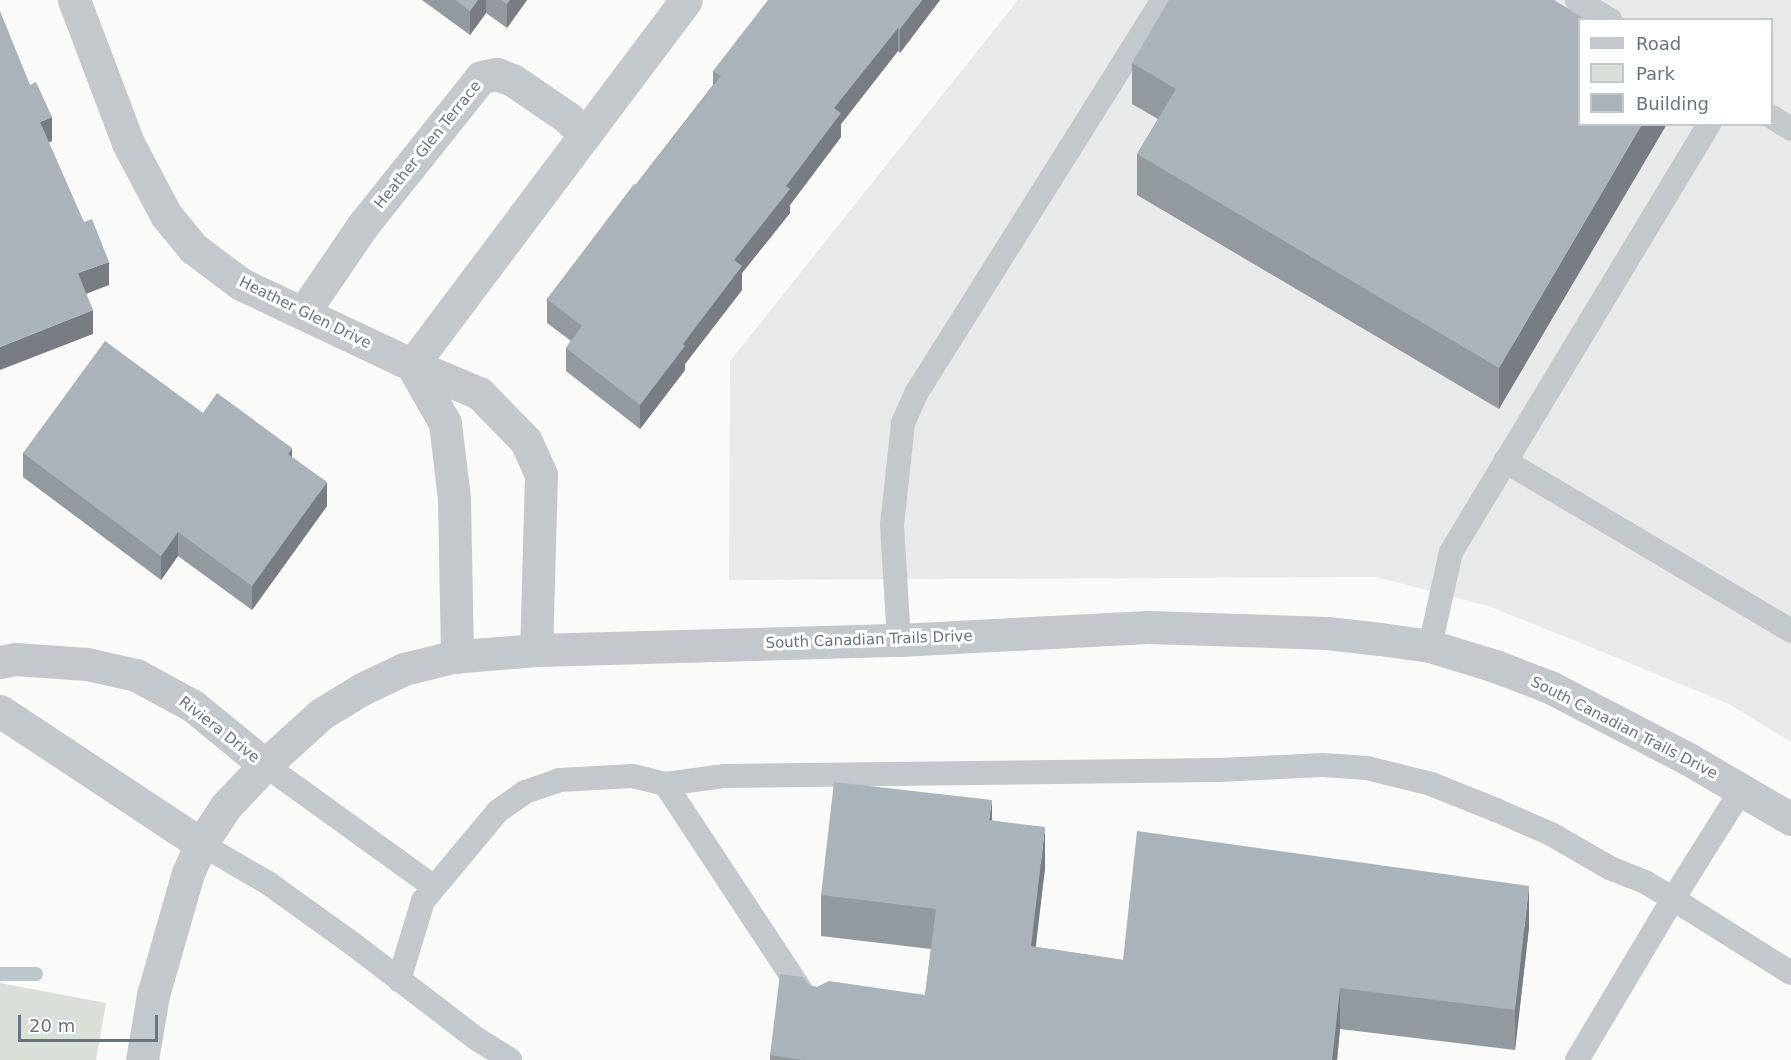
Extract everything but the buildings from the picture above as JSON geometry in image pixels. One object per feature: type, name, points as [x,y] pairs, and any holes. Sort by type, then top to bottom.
[{"type":"street","name":"Heather Glen Drive","points":[[74,0],[128,143],[166,215],[193,248],[241,284],[412,365],[479,393],[526,441],[541,475],[536,650]]},
{"type":"street","points":[[457,657],[454,499],[445,423],[412,365],[686,0]]},
{"type":"street","name":"Heather Glen Terrace","points":[[303,313],[363,225],[481,77],[497,74],[514,81],[568,118],[585,135]]},
{"type":"street","name":"South Canadian Trails Drive","points":[[142,1060],[153,995],[188,873],[201,844],[226,806],[265,765],[321,714],[362,689],[404,669],[457,657],[536,650],[899,640],[1148,627],[1327,633],[1430,646],[1550,687],[1742,789],[1791,819]]},
{"type":"street","name":"Riviera Drive","points":[[0,662],[15,659],[87,664],[136,675],[193,706],[265,765]]},
{"type":"street","points":[[0,711],[201,844]]},
{"type":"lane","points":[[899,640],[892,525],[903,423],[917,392],[1163,0]]},
{"type":"lane","points":[[1577,0],[1607,18]]},
{"type":"lane","points":[[1773,118],[1791,129]]},
{"type":"lane","points":[[1430,646],[1450,552],[1708,126]]},
{"type":"lane","points":[[1506,461],[1791,631]]},
{"type":"lane","points":[[265,765],[434,887]]},
{"type":"lane","points":[[399,980],[423,902],[434,887],[498,811],[525,792],[559,780],[633,776],[665,784],[725,776],[1220,770],[1323,765],[1367,768],[1431,784],[1551,834],[1610,868],[1645,882],[1791,973]]},
{"type":"lane","points":[[665,784],[817,1014]]},
{"type":"lane","points":[[1577,1060],[1742,789]]},
{"type":"lane","points":[[201,844],[268,883],[477,1039],[510,1060]]},
{"type":"shaded area","points":[[1018,0],[1791,0],[1791,742],[1729,704],[1488,606],[1376,577],[729,580],[730,361]]},
{"type":"green space","points":[[0,983],[106,1003],[96,1060],[0,1060]]},
{"type":"waterway","points":[[0,974],[36,974]]}]
